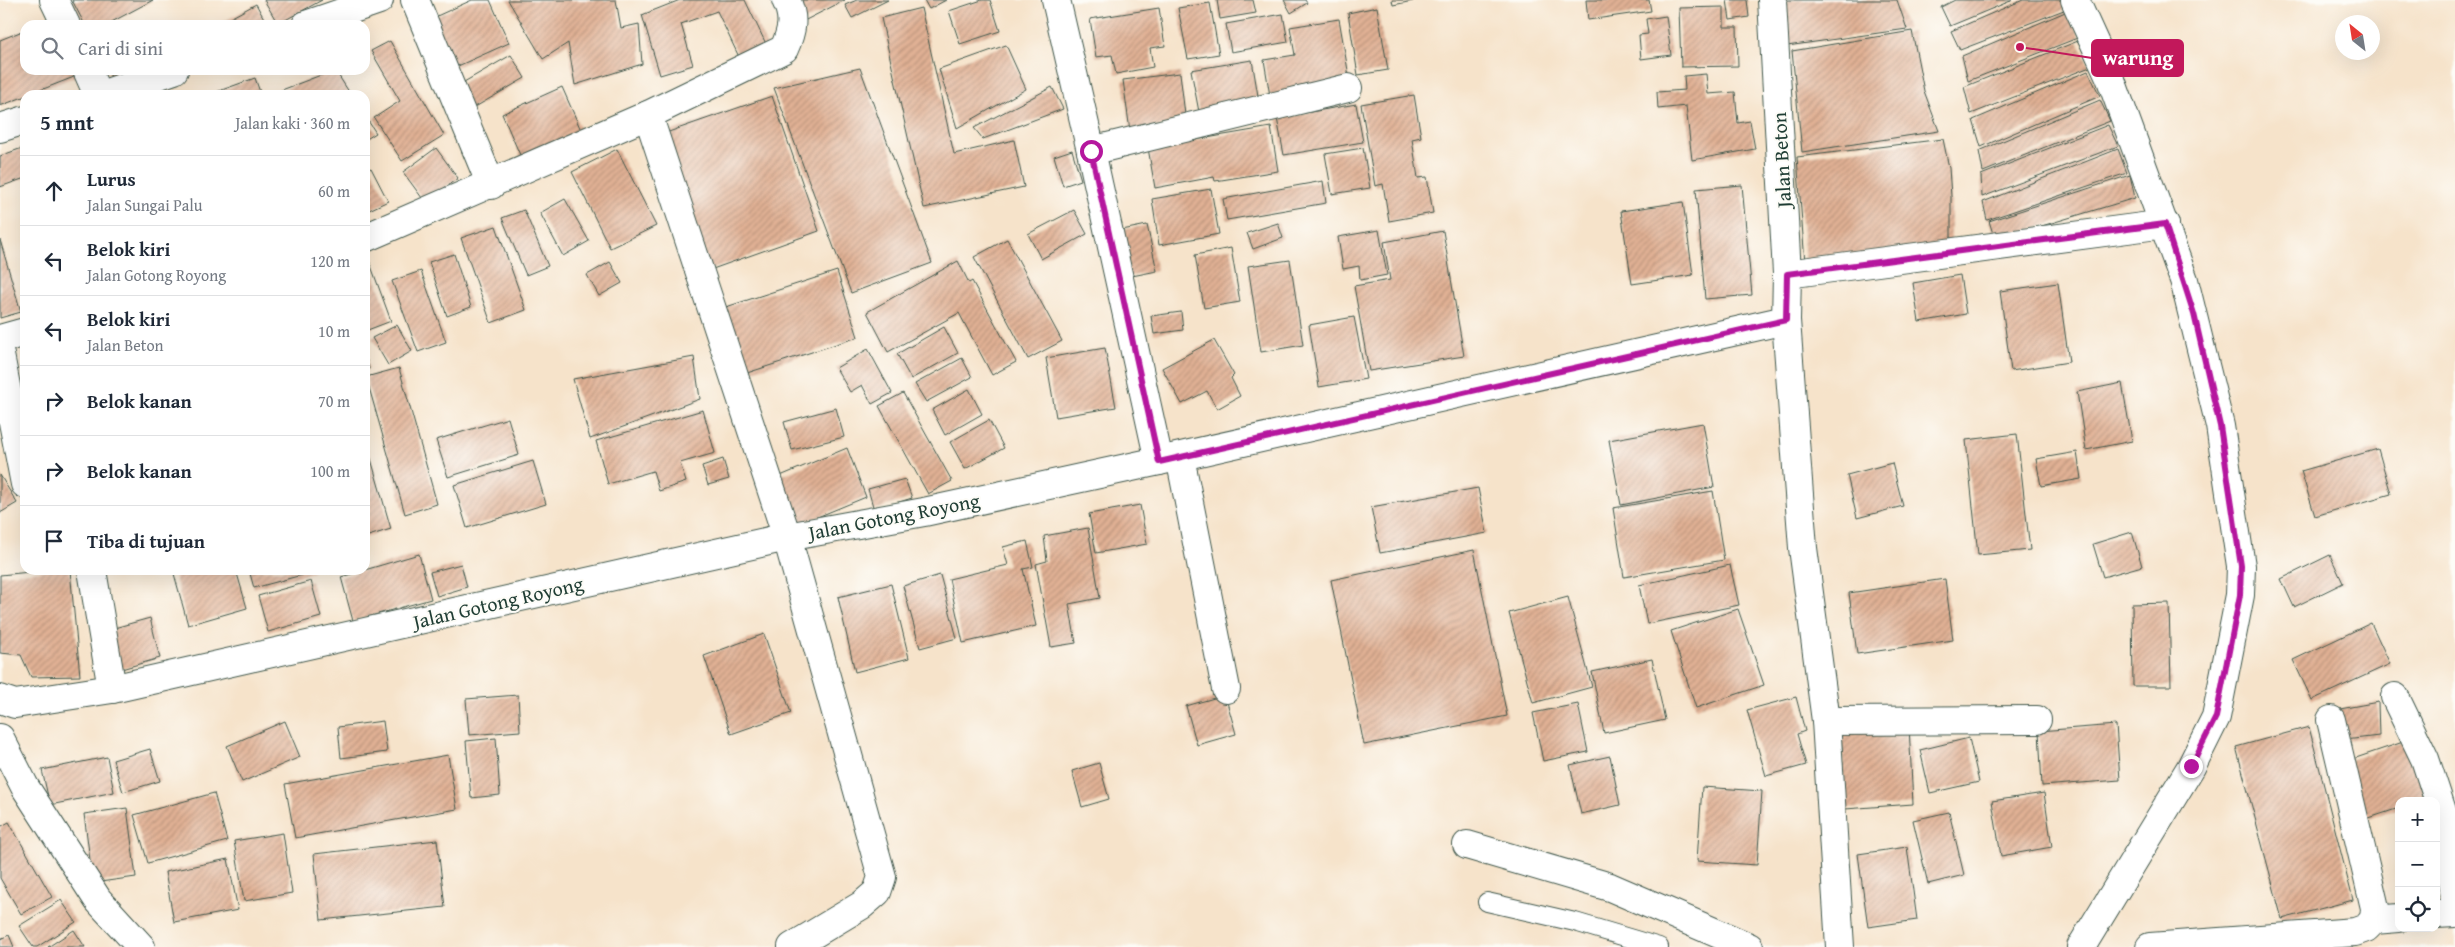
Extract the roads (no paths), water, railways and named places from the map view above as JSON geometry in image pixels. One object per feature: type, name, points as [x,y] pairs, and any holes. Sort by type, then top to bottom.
[{"type":"street","points":[[54,0],[64,20]]},
{"type":"street","points":[[321,20],[379,0]]},
{"type":"street","points":[[415,0],[491,185]]},
{"type":"street","points":[[370,236],[491,185],[648,115],[784,49],[792,30],[790,9],[786,0]]},
{"type":"street","points":[[1056,0],[1091,151],[1170,459],[1226,690]]},
{"type":"street","name":"Jalan Beton","points":[[1772,0],[1787,274],[1786,320],[1803,548],[1826,721],[1840,947]]},
{"type":"street","points":[[2075,0],[2110,77],[2165,224],[2194,314],[2220,426],[2241,566],[2240,595],[2216,717],[2191,766],[2081,947]]},
{"type":"street","points":[[90,75],[97,90]]},
{"type":"street","points":[[115,90],[159,75]]},
{"type":"street","points":[[1091,151],[1348,88]]},
{"type":"street","points":[[648,115],[787,538],[882,878],[877,892],[862,905],[792,947]]},
{"type":"street","points":[[0,128],[20,122]]},
{"type":"street","points":[[1787,274],[2165,224]]},
{"type":"street","name":"Jalan Gotong Royong","points":[[0,699],[15,704],[112,689],[787,538],[924,512],[1170,459],[1786,320]]},
{"type":"street","points":[[0,339],[20,333]]},
{"type":"street","points":[[0,355],[20,458]]},
{"type":"street","points":[[93,575],[112,689]]},
{"type":"street","points":[[2395,697],[2425,759],[2447,826],[2455,899]]},
{"type":"street","points":[[1826,721],[2037,720]]},
{"type":"street","points":[[2165,946],[2355,932],[2387,919],[2374,908],[2331,720]]},
{"type":"street","points":[[0,738],[25,788],[98,900],[141,947]]},
{"type":"street","points":[[1467,845],[1610,887],[1749,947]]},
{"type":"street","points":[[2440,914],[2455,913]]},
{"type":"lane","points":[[1487,902],[1575,922],[1659,947]]},
{"type":"place","name":"warung","points":[[2020,47]]}]
